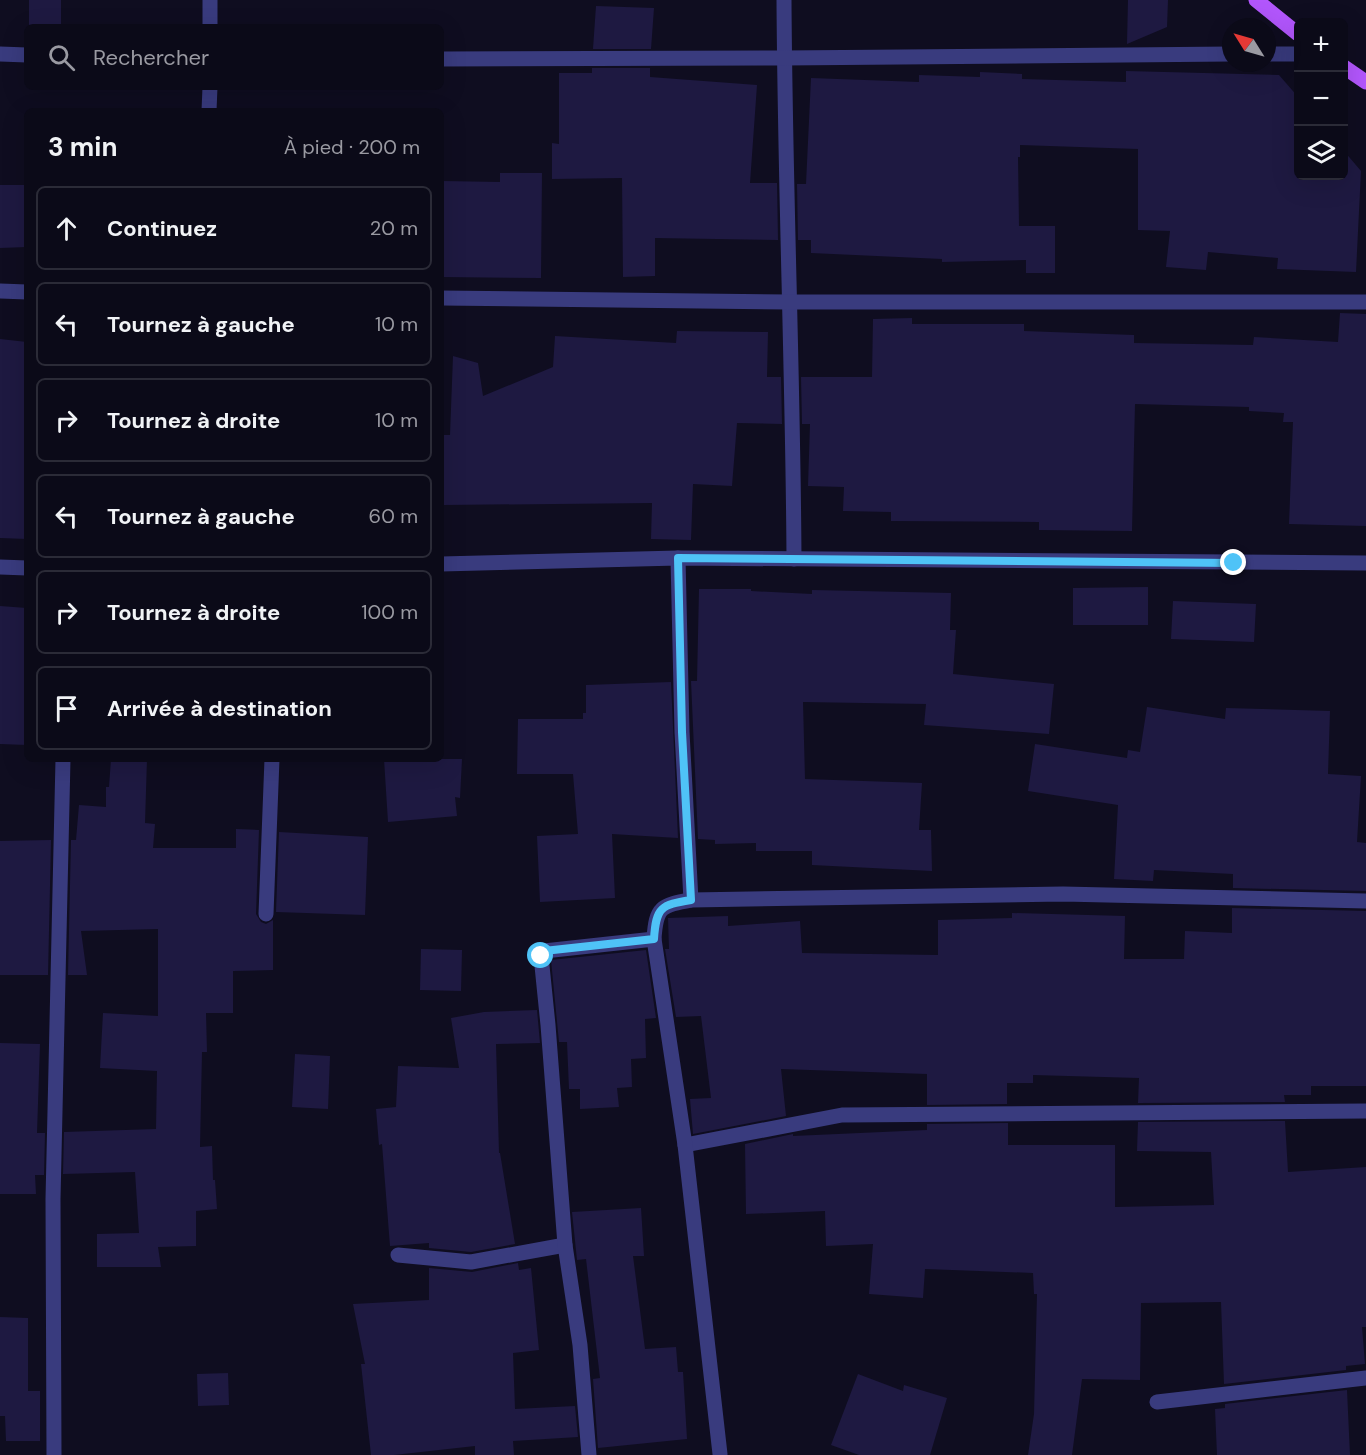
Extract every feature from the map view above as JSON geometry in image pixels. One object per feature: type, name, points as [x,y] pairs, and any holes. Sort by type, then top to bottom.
[{"type":"main road","points":[[1256,0],[1294,30]]},
{"type":"main road","points":[[1348,70],[1366,81]]},
{"type":"street","points":[[210,0],[210,24]]},
{"type":"street","points":[[784,0],[789,302],[794,406],[794,559]]},
{"type":"street","points":[[0,54],[24,55]]},
{"type":"street","points":[[444,59],[1222,54]]},
{"type":"street","points":[[1276,54],[1294,54]]},
{"type":"street","points":[[209,108],[210,90]]},
{"type":"street","points":[[0,291],[24,292]]},
{"type":"street","points":[[444,298],[789,302],[1366,302]]},
{"type":"street","points":[[678,558],[682,732],[691,900]]},
{"type":"street","points":[[444,564],[678,558],[1366,563]]},
{"type":"street","points":[[0,567],[24,568]]},
{"type":"street","points":[[54,1455],[54,1187],[63,762]]},
{"type":"street","points":[[266,915],[272,762]]},
{"type":"street","points":[[720,1455],[685,1145],[654,939],[657,913],[661,909],[673,903],[691,900],[1063,894],[1366,902]]},
{"type":"street","points":[[589,1455],[580,1345],[565,1245],[541,956],[544,951],[654,939]]},
{"type":"street","points":[[685,1145],[842,1115],[1366,1111]]},
{"type":"street","points":[[398,1255],[471,1262],[565,1245]]},
{"type":"street","points":[[1157,1402],[1366,1378]]},
{"type":"building","points":[[29,0],[61,0],[61,24],[29,24]]},
{"type":"building","points":[[1128,0],[1168,0],[1167,27],[1127,44]]},
{"type":"building","points":[[596,6],[654,8],[651,49],[593,49]]},
{"type":"building","points":[[592,68],[650,68],[650,77],[757,85],[750,183],[777,183],[778,240],[655,238],[655,276],[623,277],[622,178],[552,179],[552,143],[559,144],[559,73],[592,73]]},
{"type":"building","points":[[1126,71],[1279,75],[1294,92],[1294,180],[1348,180],[1348,156],[1361,171],[1356,272],[1277,269],[1278,258],[1208,252],[1206,270],[1166,267],[1170,231],[1138,230],[1138,149],[1020,145],[1020,157],[1018,157],[1019,226],[1055,226],[1055,273],[1026,273],[1026,260],[942,262],[942,259],[811,253],[811,240],[798,240],[797,184],[806,184],[811,78],[919,82],[919,75],[980,77],[980,72],[1022,74],[1022,79],[1126,82]]},
{"type":"building","points":[[500,173],[542,173],[541,278],[444,277],[444,181],[500,182]]},
{"type":"building","points":[[0,185],[24,185],[24,247],[0,248]]},
{"type":"building","points":[[1340,313],[1366,314],[1366,526],[1289,524],[1293,422],[1283,422],[1284,413],[1249,411],[1249,407],[1135,404],[1132,531],[1039,530],[1039,522],[891,521],[891,512],[843,511],[844,487],[808,486],[810,424],[802,424],[801,377],[872,377],[873,319],[912,318],[912,324],[1024,324],[1024,331],[1134,335],[1134,343],[1253,345],[1254,337],[1338,342]]},
{"type":"building","points":[[677,331],[768,332],[767,377],[781,377],[782,424],[737,423],[732,486],[693,484],[691,540],[651,539],[652,503],[444,505],[444,435],[450,435],[453,356],[478,363],[483,396],[553,367],[555,336],[676,343]]},
{"type":"building","points":[[0,339],[24,342],[24,539],[0,538]]},
{"type":"building","points":[[1148,587],[1148,625],[1073,625],[1073,588]]},
{"type":"building","points":[[699,589],[751,589],[751,591],[812,594],[812,590],[951,593],[950,630],[956,630],[953,674],[1054,684],[1049,734],[924,725],[926,704],[803,702],[805,779],[922,783],[919,830],[931,830],[932,871],[812,865],[812,851],[756,851],[756,843],[715,844],[715,840],[698,839],[691,681],[697,681]]},
{"type":"building","points":[[1173,601],[1256,604],[1254,642],[1171,639]]},
{"type":"building","points":[[0,606],[24,608],[24,745],[0,744]]},
{"type":"building","points":[[671,682],[678,838],[612,834],[615,898],[540,902],[537,836],[578,834],[573,774],[517,774],[518,719],[583,719],[583,713],[586,713],[586,685]]},
{"type":"building","points":[[1147,707],[1225,719],[1226,708],[1330,711],[1328,774],[1361,776],[1357,842],[1366,843],[1366,891],[1233,888],[1233,874],[1154,870],[1153,881],[1114,879],[1118,805],[1028,791],[1035,744],[1127,758],[1128,750],[1140,752]]},
{"type":"building","points":[[444,759],[462,759],[460,798],[455,797],[457,816],[388,822],[384,762],[444,762]]},
{"type":"building","points":[[111,762],[147,762],[145,823],[155,824],[153,848],[236,848],[236,829],[259,830],[256,914],[261,922],[266,924],[273,920],[273,970],[233,971],[233,1013],[206,1013],[207,1052],[202,1052],[200,1147],[212,1146],[217,1209],[196,1211],[196,1246],[158,1247],[161,1267],[97,1267],[97,1234],[139,1233],[135,1172],[63,1174],[64,1132],[156,1129],[157,1071],[100,1068],[103,1013],[158,1016],[158,929],[81,931],[87,975],[68,975],[71,840],[76,840],[79,805],[106,807],[106,787],[109,787]]},
{"type":"building","points":[[279,832],[368,837],[365,915],[276,912]]},
{"type":"building","points":[[51,840],[48,975],[0,975],[0,841]]},
{"type":"building","points":[[1232,908],[1366,911],[1366,1086],[1311,1086],[1311,1095],[1284,1095],[1285,1102],[1138,1103],[1139,1078],[1033,1075],[1033,1083],[1007,1083],[1007,1104],[927,1105],[927,1074],[781,1069],[786,1116],[693,1134],[690,1099],[711,1098],[701,1016],[676,1017],[665,949],[669,949],[668,918],[728,916],[728,926],[800,921],[802,953],[938,955],[938,920],[1012,918],[1012,913],[1125,916],[1124,959],[1184,959],[1185,931],[1232,933]]},
{"type":"building","points":[[421,949],[462,950],[461,991],[420,990]]},
{"type":"building","points":[[646,950],[656,1018],[645,1019],[646,1058],[631,1059],[632,1087],[617,1088],[619,1107],[580,1109],[580,1089],[569,1089],[567,1042],[559,1042],[551,960]]},
{"type":"building","points":[[537,1010],[540,1043],[496,1044],[499,1153],[515,1244],[471,1252],[429,1248],[429,1243],[390,1246],[382,1144],[379,1145],[376,1109],[396,1107],[398,1066],[459,1068],[451,1018],[484,1012]]},
{"type":"building","points":[[0,1043],[40,1044],[37,1133],[45,1133],[44,1175],[35,1175],[36,1194],[0,1194]]},
{"type":"building","points":[[295,1054],[330,1056],[328,1109],[292,1107]]},
{"type":"building","points":[[1285,1121],[1288,1172],[1366,1167],[1366,1327],[1362,1327],[1365,1364],[1346,1366],[1346,1370],[1224,1384],[1221,1302],[1141,1303],[1140,1380],[1082,1379],[1072,1455],[1028,1455],[1034,1414],[1037,1294],[1034,1294],[1033,1273],[925,1269],[923,1298],[869,1294],[873,1244],[826,1246],[825,1211],[746,1214],[745,1144],[793,1134],[793,1136],[927,1130],[927,1124],[1008,1123],[1008,1145],[1115,1145],[1115,1207],[1214,1205],[1211,1152],[1137,1151],[1138,1122]]},
{"type":"building","points":[[641,1208],[644,1256],[633,1256],[645,1349],[676,1347],[678,1372],[683,1372],[687,1439],[598,1448],[593,1379],[600,1378],[586,1259],[577,1260],[572,1212]]},
{"type":"building","points":[[518,1263],[519,1270],[531,1268],[539,1350],[513,1353],[515,1409],[575,1406],[578,1437],[513,1441],[514,1455],[475,1455],[475,1446],[394,1455],[371,1455],[361,1364],[365,1364],[353,1304],[429,1300],[429,1268],[472,1272]]},
{"type":"building","points":[[0,1317],[28,1318],[28,1391],[40,1391],[40,1441],[6,1441],[5,1416],[0,1416]]},
{"type":"building","points":[[228,1373],[229,1405],[198,1406],[197,1374]]},
{"type":"building","points":[[858,1374],[903,1391],[904,1385],[947,1398],[930,1455],[859,1455],[831,1445]]},
{"type":"building","points":[[1347,1390],[1350,1455],[1217,1455],[1215,1409],[1225,1408],[1225,1404]]},
{"type":"route","points":[[541,956],[544,951],[654,939],[657,913],[673,903],[691,900],[682,732],[678,558],[1234,563]]}]
